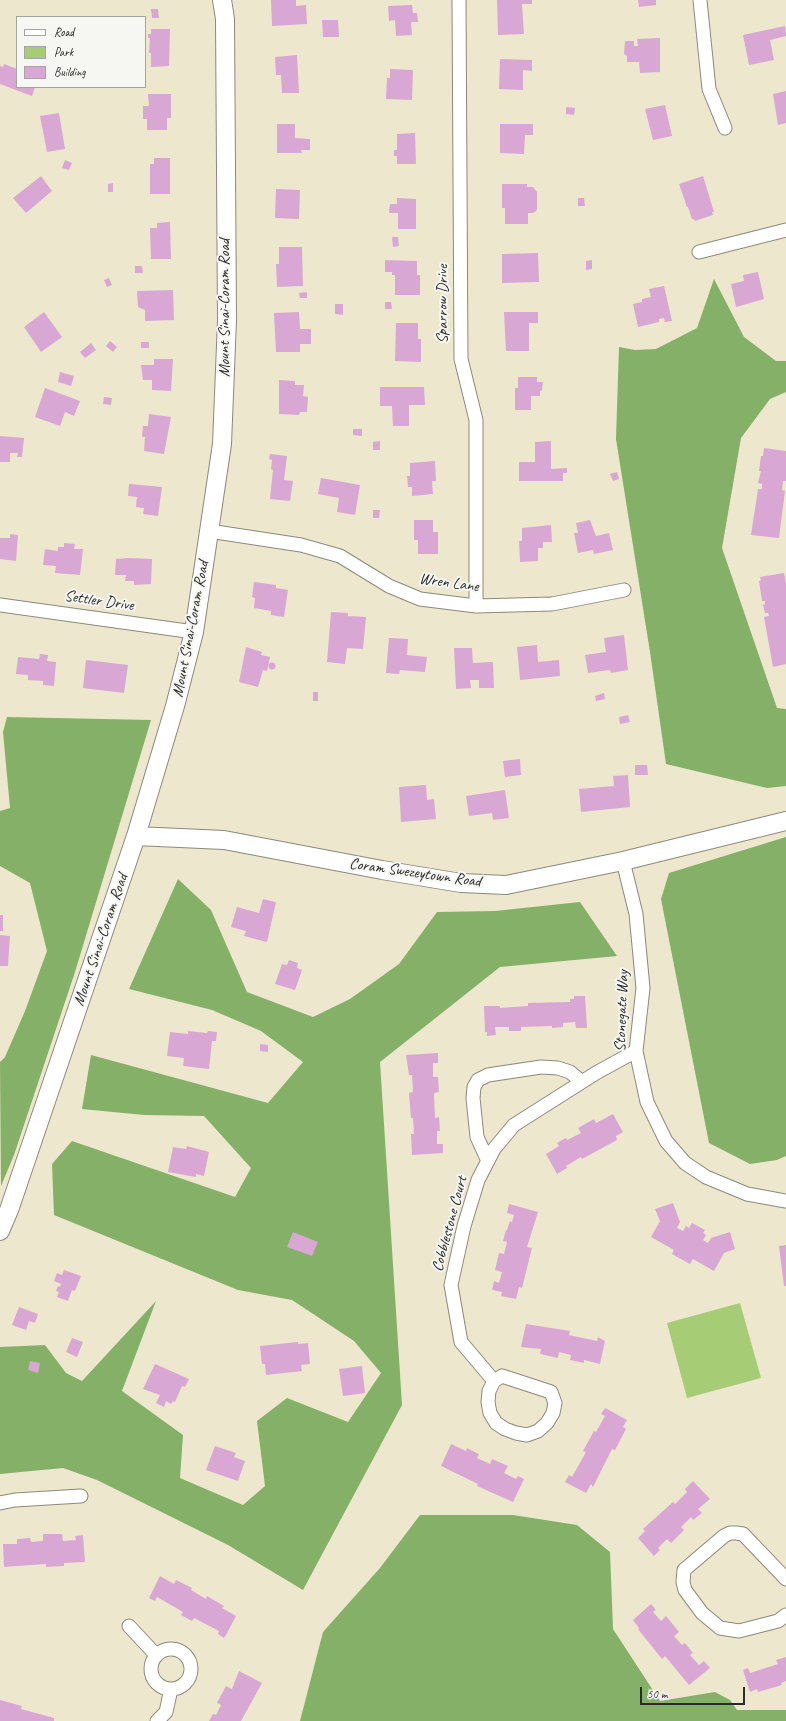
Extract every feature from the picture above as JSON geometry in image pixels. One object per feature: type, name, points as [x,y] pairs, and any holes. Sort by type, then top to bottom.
[{"type":"main road","name":"Mount Sinai-Coram Road","points":[[0,1231],[4,1208],[136,836],[175,706],[194,632],[222,444],[227,320],[226,19],[222,0]]},
{"type":"main road","name":"Coram Swezeytown Road","points":[[136,836],[224,840],[382,870],[461,883],[506,885],[623,861],[786,821]]},
{"type":"street","name":"Sparrow Drive","points":[[458,0],[461,359],[476,420],[476,606]]},
{"type":"street","points":[[700,0],[709,90],[726,128]]},
{"type":"street","points":[[699,252],[786,230]]},
{"type":"street","name":"Wren Lane","points":[[209,531],[301,545],[340,556],[389,586],[420,599],[476,606],[552,604],[624,590]]},
{"type":"street","name":"Settler Drive","points":[[0,605],[194,632]]},
{"type":"street","name":"Stonegate Way","points":[[623,861],[636,914],[643,988],[636,1051],[647,1102],[666,1141],[685,1163],[706,1177],[746,1194],[786,1201]]},
{"type":"street","name":"Cobblestone Court","points":[[494,1381],[461,1342],[451,1285],[466,1219],[478,1180],[494,1149],[514,1125],[582,1082],[636,1051]]},
{"type":"street","points":[[488,1161],[477,1137],[473,1098],[474,1086],[478,1080],[494,1073],[540,1067],[558,1068],[570,1072],[582,1082]]},
{"type":"street","points":[[502,1376],[551,1392],[555,1403],[553,1413],[547,1423],[538,1431],[527,1435],[505,1429],[496,1422],[490,1413],[488,1402],[489,1391],[494,1381],[502,1376]]},
{"type":"street","points":[[0,1503],[15,1500],[82,1496]]},
{"type":"street","points":[[786,1579],[743,1534],[730,1533],[724,1536],[684,1570],[683,1582],[685,1590],[702,1613],[720,1628],[739,1631],[760,1627],[778,1621],[786,1615]]},
{"type":"street","points":[[129,1626],[156,1655]]},
{"type":"street","points":[[175,1649],[186,1656],[190,1661],[191,1668],[188,1680],[179,1688],[171,1690],[165,1689],[154,1681],[150,1668],[156,1655],[161,1651],[175,1649]]},
{"type":"street","points":[[157,1721],[166,1712],[171,1690]]},
{"type":"green space","points":[[714,279],[744,337],[776,361],[786,361],[786,392],[770,399],[741,438],[722,548],[777,708],[786,709],[786,786],[767,788],[666,764],[650,652],[616,439],[619,347],[635,350],[656,349],[697,328]]},
{"type":"green space","points":[[7,717],[151,720],[75,972],[14,1155],[1,1186],[0,1062],[5,1057],[25,1011],[47,951],[30,883],[0,866],[0,811],[10,808],[3,732]]},
{"type":"green space","points":[[786,837],[786,1156],[777,1160],[750,1164],[709,1143],[661,899],[669,873]]},
{"type":"green space","points":[[178,879],[211,910],[247,992],[313,1017],[350,999],[399,964],[437,912],[495,911],[580,902],[617,956],[500,967],[380,1062],[402,1405],[303,1590],[228,1545],[97,1480],[63,1468],[0,1474],[0,1347],[45,1345],[66,1373],[82,1381],[156,1301],[122,1391],[183,1435],[180,1478],[243,1505],[265,1486],[257,1421],[287,1398],[348,1422],[381,1373],[354,1341],[292,1300],[238,1290],[54,1215],[52,1164],[72,1141],[235,1197],[251,1168],[204,1116],[144,1115],[82,1109],[91,1055],[268,1103],[303,1062],[261,1031],[212,1010],[129,989]]},
{"type":"green space","points":[[740,1303],[761,1378],[687,1398],[667,1323]]},
{"type":"green space","points":[[420,1515],[513,1515],[577,1525],[610,1552],[613,1629],[660,1701],[715,1692],[730,1700],[737,1710],[786,1710],[786,1721],[300,1721],[323,1632],[380,1568]]},
{"type":"building","points":[[271,0],[296,0],[296,6],[306,5],[307,24],[272,26]]},
{"type":"building","points":[[497,0],[532,0],[532,4],[522,4],[524,34],[498,35]]},
{"type":"building","points":[[638,0],[656,0],[656,5],[639,7]]},
{"type":"building","points":[[412,5],[413,13],[417,13],[418,22],[411,22],[412,35],[396,36],[395,20],[389,21],[388,6]]},
{"type":"building","points":[[151,9],[158,9],[159,18],[152,18]]},
{"type":"building","points":[[322,20],[338,20],[339,37],[323,37]]},
{"type":"building","points":[[785,26],[786,36],[770,40],[774,60],[749,65],[743,35]]},
{"type":"building","points":[[151,29],[170,29],[169,66],[151,67],[151,53],[149,53],[150,38],[148,38],[148,34],[151,34]]},
{"type":"building","points":[[660,38],[660,72],[640,73],[639,62],[627,62],[627,56],[624,54],[625,41],[634,41],[634,46],[638,46],[637,39]]},
{"type":"building","points":[[297,55],[299,93],[282,93],[281,75],[276,75],[275,57]]},
{"type":"building","points":[[500,59],[532,60],[532,71],[523,70],[523,90],[499,89]]},
{"type":"building","points":[[4,64],[16,69],[16,88],[35,88],[32,96],[0,84],[0,66],[3,67]]},
{"type":"building","points":[[390,69],[413,70],[412,100],[386,99],[387,78],[390,78]]},
{"type":"building","points":[[786,91],[786,123],[778,125],[773,94]]},
{"type":"building","points":[[148,94],[171,94],[171,118],[167,118],[167,130],[147,130],[147,119],[143,119],[143,106],[149,106]]},
{"type":"building","points":[[665,105],[672,136],[653,140],[645,109]]},
{"type":"building","points":[[566,107],[575,108],[574,115],[566,114]]},
{"type":"building","points":[[59,113],[65,149],[47,152],[40,116]]},
{"type":"building","points":[[277,124],[295,124],[295,138],[310,139],[310,150],[301,150],[302,153],[277,153]]},
{"type":"building","points":[[500,124],[533,124],[533,135],[525,135],[524,154],[500,153]]},
{"type":"building","points":[[415,133],[416,164],[397,164],[397,156],[394,156],[394,150],[397,150],[397,134]]},
{"type":"building","points":[[154,158],[170,158],[170,194],[150,194],[150,164],[154,164]]},
{"type":"building","points":[[65,160],[72,163],[69,170],[62,168]]},
{"type":"building","points":[[41,176],[52,191],[26,213],[13,198]]},
{"type":"building","points":[[703,176],[714,212],[712,212],[713,215],[695,221],[692,219],[679,184]]},
{"type":"building","points":[[113,183],[113,192],[108,192],[108,184]]},
{"type":"building","points":[[502,184],[527,184],[527,187],[533,187],[537,192],[537,210],[533,213],[528,213],[528,224],[505,224],[505,208],[502,208]]},
{"type":"building","points":[[276,189],[300,190],[299,219],[275,218]]},
{"type":"building","points":[[397,198],[416,199],[416,229],[398,229],[398,213],[389,213],[390,204],[397,204]]},
{"type":"building","points":[[578,198],[584,198],[585,206],[578,206]]},
{"type":"building","points":[[170,222],[171,259],[151,259],[150,228],[157,228],[157,223]]},
{"type":"building","points":[[392,237],[398,237],[399,246],[393,247]]},
{"type":"building","points":[[279,247],[302,247],[303,286],[277,287],[276,264],[279,264]]},
{"type":"building","points":[[538,253],[539,282],[502,283],[502,254]]},
{"type":"building","points":[[385,260],[417,261],[417,275],[420,275],[420,295],[395,295],[395,275],[392,275],[392,272],[385,272]]},
{"type":"building","points":[[592,260],[592,269],[586,270],[586,261]]},
{"type":"building","points":[[135,266],[142,266],[143,273],[135,273]]},
{"type":"building","points":[[758,272],[764,299],[736,307],[731,284],[744,281],[743,275]]},
{"type":"building","points":[[109,278],[112,285],[107,287],[104,280]]},
{"type":"building","points":[[664,286],[672,321],[665,322],[664,318],[659,319],[659,322],[638,327],[633,304],[642,302],[642,299],[651,297],[649,289]]},
{"type":"building","points":[[173,290],[174,320],[145,321],[145,310],[138,307],[137,291]]},
{"type":"building","points":[[307,292],[307,298],[300,298],[299,293]]},
{"type":"building","points":[[385,302],[391,302],[392,309],[385,309]]},
{"type":"building","points":[[335,304],[343,304],[343,315],[335,314]]},
{"type":"building","points":[[44,312],[62,337],[41,352],[24,327]]},
{"type":"building","points":[[299,312],[300,329],[311,329],[311,344],[300,344],[300,352],[276,352],[274,313]]},
{"type":"building","points":[[504,312],[538,312],[538,323],[529,323],[529,351],[506,351]]},
{"type":"building","points":[[396,323],[418,323],[418,339],[421,339],[421,362],[395,361]]},
{"type":"building","points":[[110,341],[117,347],[113,352],[106,346]]},
{"type":"building","points":[[141,342],[149,342],[149,348],[141,348]]},
{"type":"building","points":[[91,343],[96,350],[85,358],[80,352]]},
{"type":"building","points":[[154,359],[173,359],[171,391],[152,390],[152,380],[143,380],[141,365],[154,365]]},
{"type":"building","points":[[60,372],[74,376],[71,386],[58,382]]},
{"type":"building","points":[[518,377],[537,377],[537,382],[543,382],[540,396],[531,396],[531,410],[515,410],[515,388],[518,388]]},
{"type":"building","points":[[279,380],[295,381],[295,385],[304,385],[303,396],[308,397],[307,412],[300,412],[299,415],[279,414]]},
{"type":"building","points":[[380,387],[424,387],[425,405],[409,405],[409,426],[393,426],[392,406],[380,406]]},
{"type":"building","points":[[45,388],[80,401],[74,416],[65,412],[60,426],[35,417]]},
{"type":"building","points":[[104,397],[112,398],[111,405],[103,404]]},
{"type":"building","points":[[149,414],[171,417],[164,454],[144,451],[145,437],[142,437],[143,426],[148,426]]},
{"type":"building","points":[[353,429],[362,429],[362,436],[353,435]]},
{"type":"building","points":[[0,436],[24,438],[22,457],[17,457],[18,453],[10,453],[10,462],[0,462]]},
{"type":"building","points":[[380,441],[380,450],[373,450],[373,442]]},
{"type":"building","points":[[551,441],[551,469],[567,468],[567,473],[563,473],[563,481],[519,481],[519,462],[535,462],[535,442]]},
{"type":"building","points":[[764,448],[786,451],[786,481],[783,481],[782,490],[785,491],[779,538],[751,535],[758,489],[762,489],[762,484],[758,483],[761,471],[759,471],[761,456],[763,456]]},
{"type":"building","points":[[270,454],[287,456],[284,480],[293,481],[290,501],[270,499],[273,470],[271,469],[272,460],[269,459]]},
{"type":"building","points":[[435,461],[436,481],[432,481],[433,494],[412,496],[412,487],[408,487],[407,476],[410,476],[410,463]]},
{"type":"building","points":[[617,472],[619,479],[613,481],[610,474]]},
{"type":"building","points":[[321,478],[360,485],[355,515],[337,512],[339,498],[318,494]]},
{"type":"building","points":[[129,484],[162,487],[158,516],[143,514],[144,508],[136,507],[137,497],[128,496]]},
{"type":"building","points":[[373,510],[380,510],[379,518],[373,518]]},
{"type":"building","points":[[414,520],[433,520],[433,532],[438,532],[438,554],[418,554],[418,540],[414,540]]},
{"type":"building","points":[[590,520],[596,536],[609,533],[613,550],[594,554],[593,550],[578,553],[574,533],[578,533],[576,523]]},
{"type":"building","points":[[551,525],[552,542],[543,542],[543,548],[538,548],[538,561],[520,562],[519,541],[522,541],[522,528]]},
{"type":"building","points":[[10,534],[18,535],[16,561],[0,559],[0,538],[10,538]]},
{"type":"building","points":[[64,543],[75,544],[74,549],[83,549],[80,575],[55,573],[56,566],[43,565],[45,549],[58,551],[58,547],[64,547]]},
{"type":"building","points":[[116,559],[152,559],[151,584],[134,585],[134,581],[125,581],[126,575],[115,575]]},
{"type":"building","points":[[784,573],[786,583],[786,664],[773,667],[764,617],[769,616],[768,613],[765,613],[763,605],[765,604],[765,601],[762,601],[759,581],[761,581],[760,577]]},
{"type":"building","points":[[254,582],[276,585],[276,588],[288,590],[284,617],[271,615],[271,611],[254,608],[255,598],[252,597]]},
{"type":"building","points":[[331,612],[348,613],[348,616],[366,617],[363,649],[347,648],[345,664],[327,662]]},
{"type":"building","points":[[624,635],[628,670],[611,673],[610,670],[588,673],[585,655],[606,652],[604,638]]},
{"type":"building","points":[[389,638],[408,639],[407,655],[427,657],[425,672],[400,670],[399,674],[386,673]]},
{"type":"building","points":[[537,645],[538,662],[559,660],[560,676],[520,680],[517,647]]},
{"type":"building","points":[[246,647],[262,652],[261,655],[270,657],[267,671],[263,670],[258,687],[239,682]]},
{"type":"building","points":[[454,648],[472,648],[473,663],[493,662],[494,688],[479,688],[479,680],[470,680],[471,688],[456,689]]},
{"type":"building","points":[[40,654],[48,655],[47,661],[56,662],[54,686],[43,685],[43,681],[28,680],[28,675],[16,674],[18,657],[39,659]]},
{"type":"building","points":[[86,660],[128,665],[124,693],[83,688]]},
{"type":"building","points":[[272,662],[275,663],[275,669],[272,670],[269,669],[268,666],[269,663]]},
{"type":"building","points":[[313,692],[318,692],[318,701],[313,701]]},
{"type":"building","points":[[604,693],[605,699],[596,701],[595,696]]},
{"type":"building","points":[[628,715],[630,722],[620,724],[619,717]]},
{"type":"building","points":[[520,759],[521,775],[505,777],[503,761]]},
{"type":"building","points":[[635,765],[647,765],[648,775],[635,775]]},
{"type":"building","points":[[628,775],[630,807],[581,812],[579,789],[614,786],[613,776]]},
{"type":"building","points":[[426,785],[427,800],[434,799],[436,819],[401,822],[399,787]]},
{"type":"building","points":[[505,790],[509,818],[493,820],[492,813],[469,816],[466,796]]},
{"type":"building","points":[[263,899],[276,902],[267,942],[244,936],[246,931],[231,927],[237,907],[259,913]]},
{"type":"building","points":[[0,915],[3,915],[3,931],[0,931]]},
{"type":"building","points":[[0,935],[10,936],[8,966],[0,966]]},
{"type":"building","points":[[289,960],[298,963],[297,968],[302,970],[295,990],[275,984],[282,964],[287,965]]},
{"type":"building","points":[[574,996],[585,996],[587,1028],[576,1028],[575,1022],[563,1023],[563,1027],[521,1027],[521,1031],[509,1031],[509,1027],[495,1027],[496,1035],[487,1036],[487,1032],[485,1032],[484,1006],[500,1006],[500,1008],[528,1006],[528,1003],[570,1002],[570,999],[574,999]]},
{"type":"building","points":[[188,1031],[207,1033],[208,1031],[217,1032],[216,1041],[212,1041],[209,1069],[183,1066],[184,1058],[167,1056],[170,1032],[188,1034]]},
{"type":"building","points":[[260,1044],[268,1045],[268,1052],[260,1051]]},
{"type":"building","points":[[438,1053],[438,1063],[433,1063],[433,1077],[438,1077],[439,1092],[434,1093],[435,1118],[439,1117],[440,1131],[437,1131],[437,1144],[443,1144],[443,1153],[412,1155],[411,1134],[414,1134],[409,1093],[413,1092],[412,1075],[409,1075],[406,1055]]},
{"type":"building","points":[[613,1114],[623,1132],[616,1136],[617,1140],[582,1159],[581,1157],[566,1166],[567,1168],[557,1174],[546,1154],[559,1146],[557,1143],[581,1133],[578,1128],[594,1119],[596,1123]]},
{"type":"building","points":[[187,1146],[209,1152],[204,1176],[196,1174],[196,1177],[168,1172],[173,1147],[186,1149]]},
{"type":"building","points":[[673,1203],[680,1222],[677,1228],[683,1231],[686,1226],[689,1228],[692,1223],[705,1230],[703,1233],[706,1235],[703,1240],[708,1243],[711,1238],[730,1232],[735,1249],[724,1253],[714,1271],[693,1259],[690,1264],[672,1254],[674,1250],[651,1237],[660,1221],[655,1209]]},
{"type":"building","points":[[509,1204],[538,1212],[527,1247],[532,1248],[522,1288],[519,1287],[516,1299],[501,1296],[502,1292],[492,1290],[494,1281],[499,1283],[502,1272],[495,1270],[499,1253],[504,1254],[507,1242],[503,1241],[506,1230],[510,1221],[512,1222],[514,1215],[507,1213]]},
{"type":"building","points":[[293,1232],[318,1242],[312,1256],[287,1247]]},
{"type":"building","points":[[786,1245],[786,1286],[784,1286],[779,1246]]},
{"type":"building","points":[[64,1270],[81,1276],[75,1291],[72,1290],[68,1301],[57,1297],[59,1292],[56,1291],[58,1286],[60,1287],[61,1284],[54,1281],[57,1273],[62,1275]]},
{"type":"building","points":[[19,1307],[38,1314],[35,1323],[29,1321],[26,1330],[12,1325]]},
{"type":"building","points":[[526,1324],[570,1331],[569,1335],[597,1341],[598,1337],[605,1341],[600,1364],[584,1360],[584,1363],[570,1360],[571,1355],[559,1352],[558,1358],[540,1354],[541,1349],[521,1347]]},
{"type":"building","points":[[72,1338],[83,1342],[77,1357],[66,1352]]},
{"type":"building","points":[[298,1342],[298,1344],[308,1343],[310,1364],[301,1365],[302,1371],[266,1375],[265,1364],[262,1364],[260,1346]]},
{"type":"building","points":[[30,1361],[40,1363],[38,1373],[28,1370]]},
{"type":"building","points":[[155,1364],[189,1379],[185,1387],[182,1386],[175,1402],[173,1401],[171,1404],[166,1401],[164,1407],[156,1403],[160,1395],[143,1389]]},
{"type":"building","points":[[362,1366],[365,1393],[343,1396],[339,1369]]},
{"type":"building","points":[[605,1408],[627,1420],[623,1427],[626,1429],[615,1450],[612,1449],[593,1487],[591,1484],[586,1493],[565,1482],[569,1475],[572,1477],[586,1452],[583,1451],[594,1431],[596,1432],[605,1416],[601,1414]]},
{"type":"building","points":[[451,1444],[466,1451],[467,1448],[479,1454],[477,1458],[490,1464],[492,1459],[508,1466],[504,1473],[516,1479],[518,1476],[524,1479],[513,1502],[477,1486],[478,1484],[441,1466]]},
{"type":"building","points":[[215,1446],[236,1453],[234,1457],[245,1461],[238,1481],[206,1470]]},
{"type":"building","points":[[693,1481],[710,1499],[698,1509],[702,1513],[693,1520],[691,1517],[681,1527],[684,1530],[671,1543],[667,1539],[658,1548],[660,1550],[654,1556],[638,1538],[645,1531],[643,1529],[673,1502],[675,1504],[687,1492],[685,1489]]},
{"type":"building","points":[[43,1534],[62,1534],[63,1541],[76,1540],[75,1536],[83,1535],[85,1562],[64,1563],[64,1566],[46,1567],[46,1564],[4,1567],[3,1544],[17,1544],[17,1539],[30,1538],[31,1542],[43,1541]]},
{"type":"building","points":[[160,1576],[174,1584],[176,1580],[192,1588],[191,1590],[206,1599],[207,1596],[224,1606],[222,1608],[236,1616],[224,1638],[218,1634],[219,1631],[194,1618],[192,1621],[181,1615],[183,1612],[157,1597],[155,1601],[149,1598]]},
{"type":"building","points":[[651,1604],[656,1610],[653,1612],[661,1621],[666,1616],[679,1632],[674,1636],[682,1645],[685,1643],[693,1653],[690,1655],[699,1665],[704,1661],[710,1668],[689,1685],[665,1656],[662,1659],[638,1629],[639,1628],[633,1620]]},
{"type":"building","points":[[786,1657],[786,1681],[781,1683],[782,1685],[758,1692],[757,1689],[750,1692],[743,1670],[748,1668],[750,1673],[778,1664],[776,1660]]},
{"type":"building","points":[[239,1671],[262,1683],[241,1721],[209,1721],[213,1714],[216,1715],[221,1705],[217,1703],[226,1686],[232,1689]]},
{"type":"building","points":[[0,1700],[22,1706],[21,1709],[54,1718],[54,1721],[0,1721]]}]
